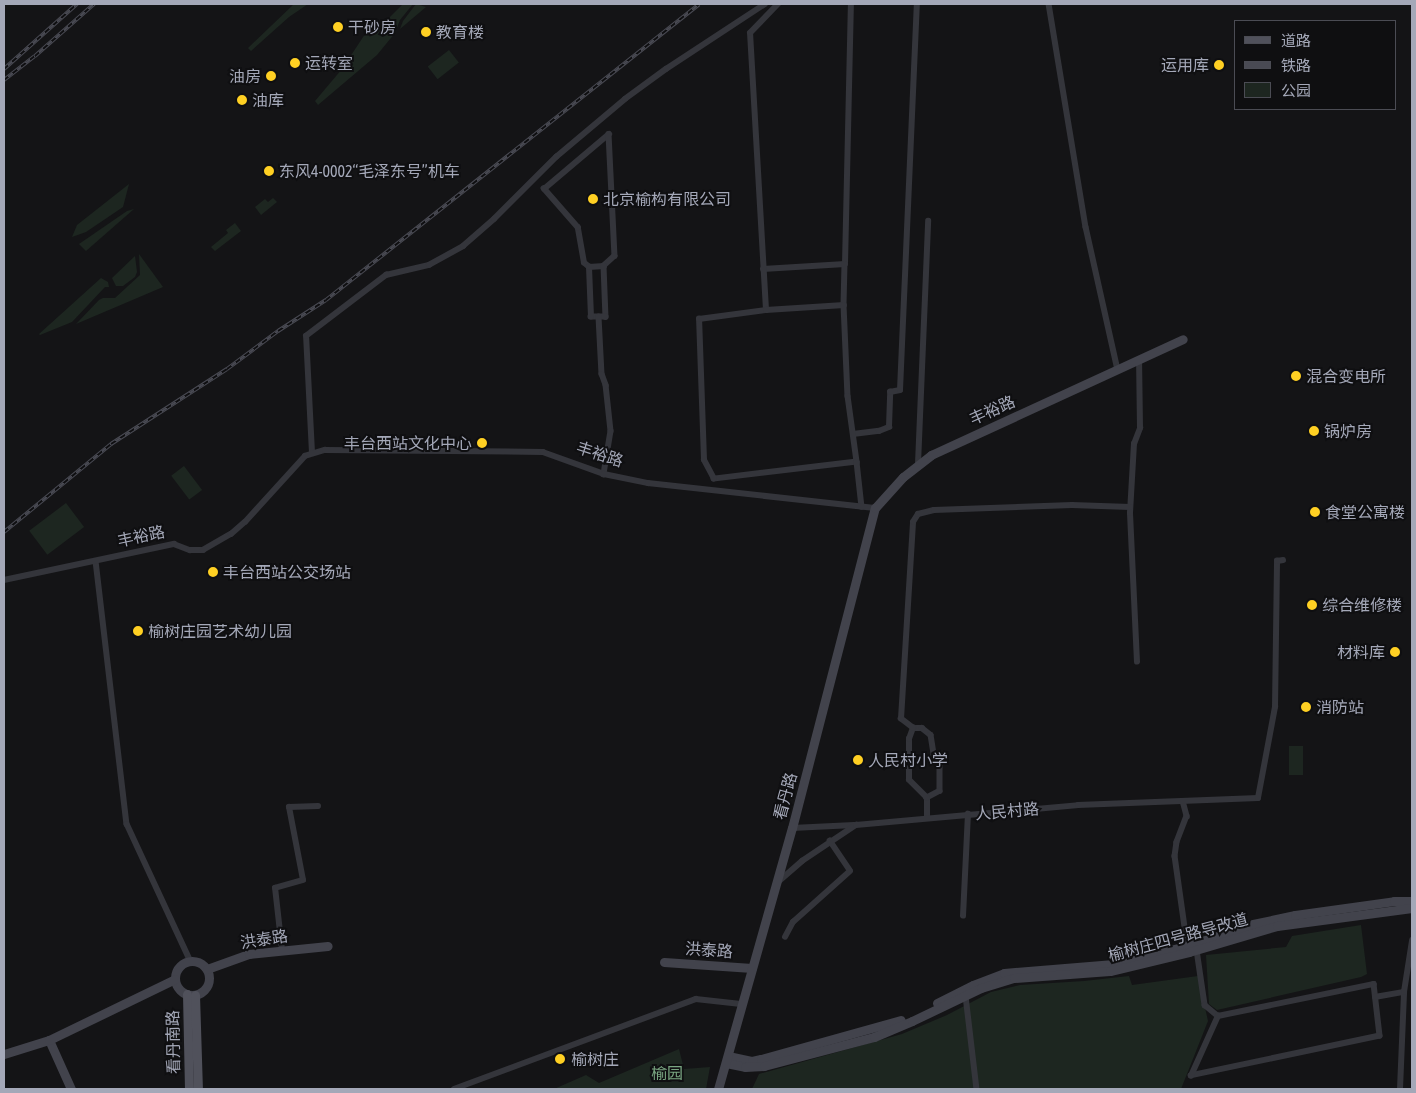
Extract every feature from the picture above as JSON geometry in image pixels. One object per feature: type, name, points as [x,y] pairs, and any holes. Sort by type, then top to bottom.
[{"type":"main road","name":"看丹南路","points":[[189,1089],[191,994]]},
{"type":"main road","name":"看丹南路","points":[[191,994],[198,1089]]},
{"type":"street","points":[[312,453],[306,336],[386,276],[429,265],[462,246],[494,219],[556,157],[625,99],[666,68],[765,4]]},
{"type":"street","points":[[766,310],[750,33],[778,4]]},
{"type":"street","points":[[851,4],[844,306],[848,396],[862,507]]},
{"type":"street","points":[[853,434],[889,428],[890,392],[900,390],[917,4]]},
{"type":"street","points":[[1049,4],[1086,227],[1118,370]]},
{"type":"street","points":[[609,134],[615,256],[604,266],[589,267],[584,263],[578,228],[544,189],[609,134]]},
{"type":"street","points":[[918,464],[928,221]]},
{"type":"street","points":[[763,269],[845,264]]},
{"type":"street","points":[[589,267],[591,317],[606,317],[604,266]]},
{"type":"street","points":[[844,306],[766,310],[699,319],[704,460],[714,479],[857,462]]},
{"type":"street","points":[[599,317],[602,374],[606,384],[611,431],[604,474]]},
{"type":"street","name":"丰裕路","points":[[4,580],[174,544],[190,550],[208,548],[236,530],[300,460],[312,453],[325,450],[543,452],[604,474],[673,486],[876,508],[888,492],[918,464],[946,448],[1183,339]]},
{"type":"street","points":[[1138,662],[1130,507],[1134,444],[1140,428],[1139,360]]},
{"type":"street","points":[[928,798],[940,791],[940,761],[934,755],[931,735],[922,728],[913,728],[900,719],[914,522],[918,514],[934,510],[1072,504],[1130,507]]},
{"type":"street","name":"看丹路","points":[[718,1089],[792,828],[876,508]]},
{"type":"street","name":"人民村路","points":[[776,883],[802,860],[856,824],[1078,805],[1258,798],[1275,707],[1276,562],[1284,560]]},
{"type":"street","points":[[96,561],[127,824],[190,960]]},
{"type":"street","points":[[913,728],[910,739],[909,780],[928,798],[927,818]]},
{"type":"street","points":[[1182,801],[1187,816],[1177,842],[1175,856],[1191,949],[1205,1005],[1218,1016]]},
{"type":"street","points":[[282,950],[275,888],[303,880],[289,806],[318,806]]},
{"type":"street","points":[[963,916],[967,867],[968,814]]},
{"type":"street","points":[[792,828],[856,824]]},
{"type":"street","points":[[785,937],[793,922],[850,871],[830,841]]},
{"type":"street","name":"榆树庄四号路导改道","points":[[727,1059],[752,1061],[872,1030],[902,1020],[973,985],[1004,973],[1114,964],[1191,949],[1238,928],[1295,915],[1394,901],[1412,901]]},
{"type":"street","name":"榆树庄四号路导改道","points":[[727,1059],[745,1067],[764,1066],[874,1036],[905,1025],[997,982],[1014,978],[1110,971],[1300,921],[1412,908]]},
{"type":"street","points":[[1400,1089],[1404,992],[1412,941]]},
{"type":"street","name":"洪泰路","points":[[207,968],[248,954],[328,946]]},
{"type":"street","points":[[190,960],[198,961],[207,968],[210,979],[205,990],[191,994],[178,988],[174,979],[177,968],[190,960]]},
{"type":"street","name":"洪泰路","points":[[664,962],[752,968]]},
{"type":"street","points":[[4,1054],[49,1040],[174,979]]},
{"type":"street","points":[[1374,984],[1380,1036],[1192,1076],[1218,1016],[1374,984]]},
{"type":"street","points":[[1375,997],[1404,992]]},
{"type":"street","points":[[966,996],[977,1089]]},
{"type":"street","points":[[454,1089],[696,999],[741,1004]]},
{"type":"street","points":[[49,1040],[71,1089]]},
{"type":"green space","points":[[294,4],[308,4],[289,17],[251,51],[248,48]]},
{"type":"green space","points":[[403,4],[413,4],[400,20],[395,33],[377,55],[318,105],[315,101],[342,69],[371,25],[376,31]]},
{"type":"green space","points":[[416,4],[426,7],[400,29],[403,21]]},
{"type":"green space","points":[[449,50],[459,63],[438,79],[428,67]]},
{"type":"green space","points":[[129,184],[123,207],[86,232],[72,237],[77,225]]},
{"type":"green space","points":[[273,198],[277,202],[261,215],[255,207],[265,199],[268,202]]},
{"type":"green space","points":[[134,209],[86,251],[79,244],[127,211]]},
{"type":"green space","points":[[235,223],[241,231],[215,251],[211,247],[228,233],[226,230]]},
{"type":"green space","points":[[139,254],[163,287],[76,324],[99,300],[115,298],[140,275]]},
{"type":"green space","points":[[135,256],[137,272],[135,277],[123,286],[116,286],[112,278]]},
{"type":"green space","points":[[101,278],[108,282],[109,287],[105,287],[72,322],[39,334]]},
{"type":"green space","points":[[184,466],[202,490],[189,500],[171,476]]},
{"type":"green space","points":[[66,503],[84,527],[47,555],[29,531]]},
{"type":"green space","points":[[1289,746],[1303,746],[1303,775],[1289,775]]},
{"type":"green space","points":[[1361,925],[1367,974],[1361,977],[1217,1010],[1209,1004],[1206,955],[1286,947],[1292,936]]},
{"type":"green space","points":[[1129,976],[1132,985],[1198,976],[1208,1021],[1181,1089],[752,1089],[759,1074],[902,1034],[947,1015],[991,992],[1020,985]]},
{"type":"green space","name":"榆园","points":[[679,1049],[684,1069],[710,1067],[706,1089],[554,1089],[586,1075],[599,1083]]},
{"type":"railway","points":[[4,69],[77,4]]},
{"type":"railway","points":[[4,80],[35,56],[94,4]]},
{"type":"railway","points":[[4,532],[111,444],[227,369],[278,331],[326,300],[699,4]]},
{"type":"place","name":"干砂房","points":[[338,27]]},
{"type":"place","name":"教育楼","points":[[426,32]]},
{"type":"place","name":"运转室","points":[[295,63]]},
{"type":"place","name":"运用库","points":[[1219,65]]},
{"type":"place","name":"油房","points":[[271,76]]},
{"type":"place","name":"油库","points":[[242,100]]},
{"type":"place","name":"东风4-0002“毛泽东号”机车","points":[[269,171]]},
{"type":"place","name":"北京榆构有限公司","points":[[593,199]]},
{"type":"place","name":"混合变电所","points":[[1296,376]]},
{"type":"place","name":"锅炉房","points":[[1314,431]]},
{"type":"place","name":"丰台西站文化中心","points":[[482,443]]},
{"type":"place","name":"食堂公寓楼","points":[[1315,512]]},
{"type":"place","name":"丰台西站公交场站","points":[[213,572]]},
{"type":"place","name":"综合维修楼","points":[[1312,605]]},
{"type":"place","name":"榆树庄园艺术幼儿园","points":[[138,631]]},
{"type":"place","name":"材料库","points":[[1395,652]]},
{"type":"place","name":"消防站","points":[[1306,707]]},
{"type":"place","name":"人民村小学","points":[[858,760]]},
{"type":"place","name":"榆树庄","points":[[560,1059]]}]
